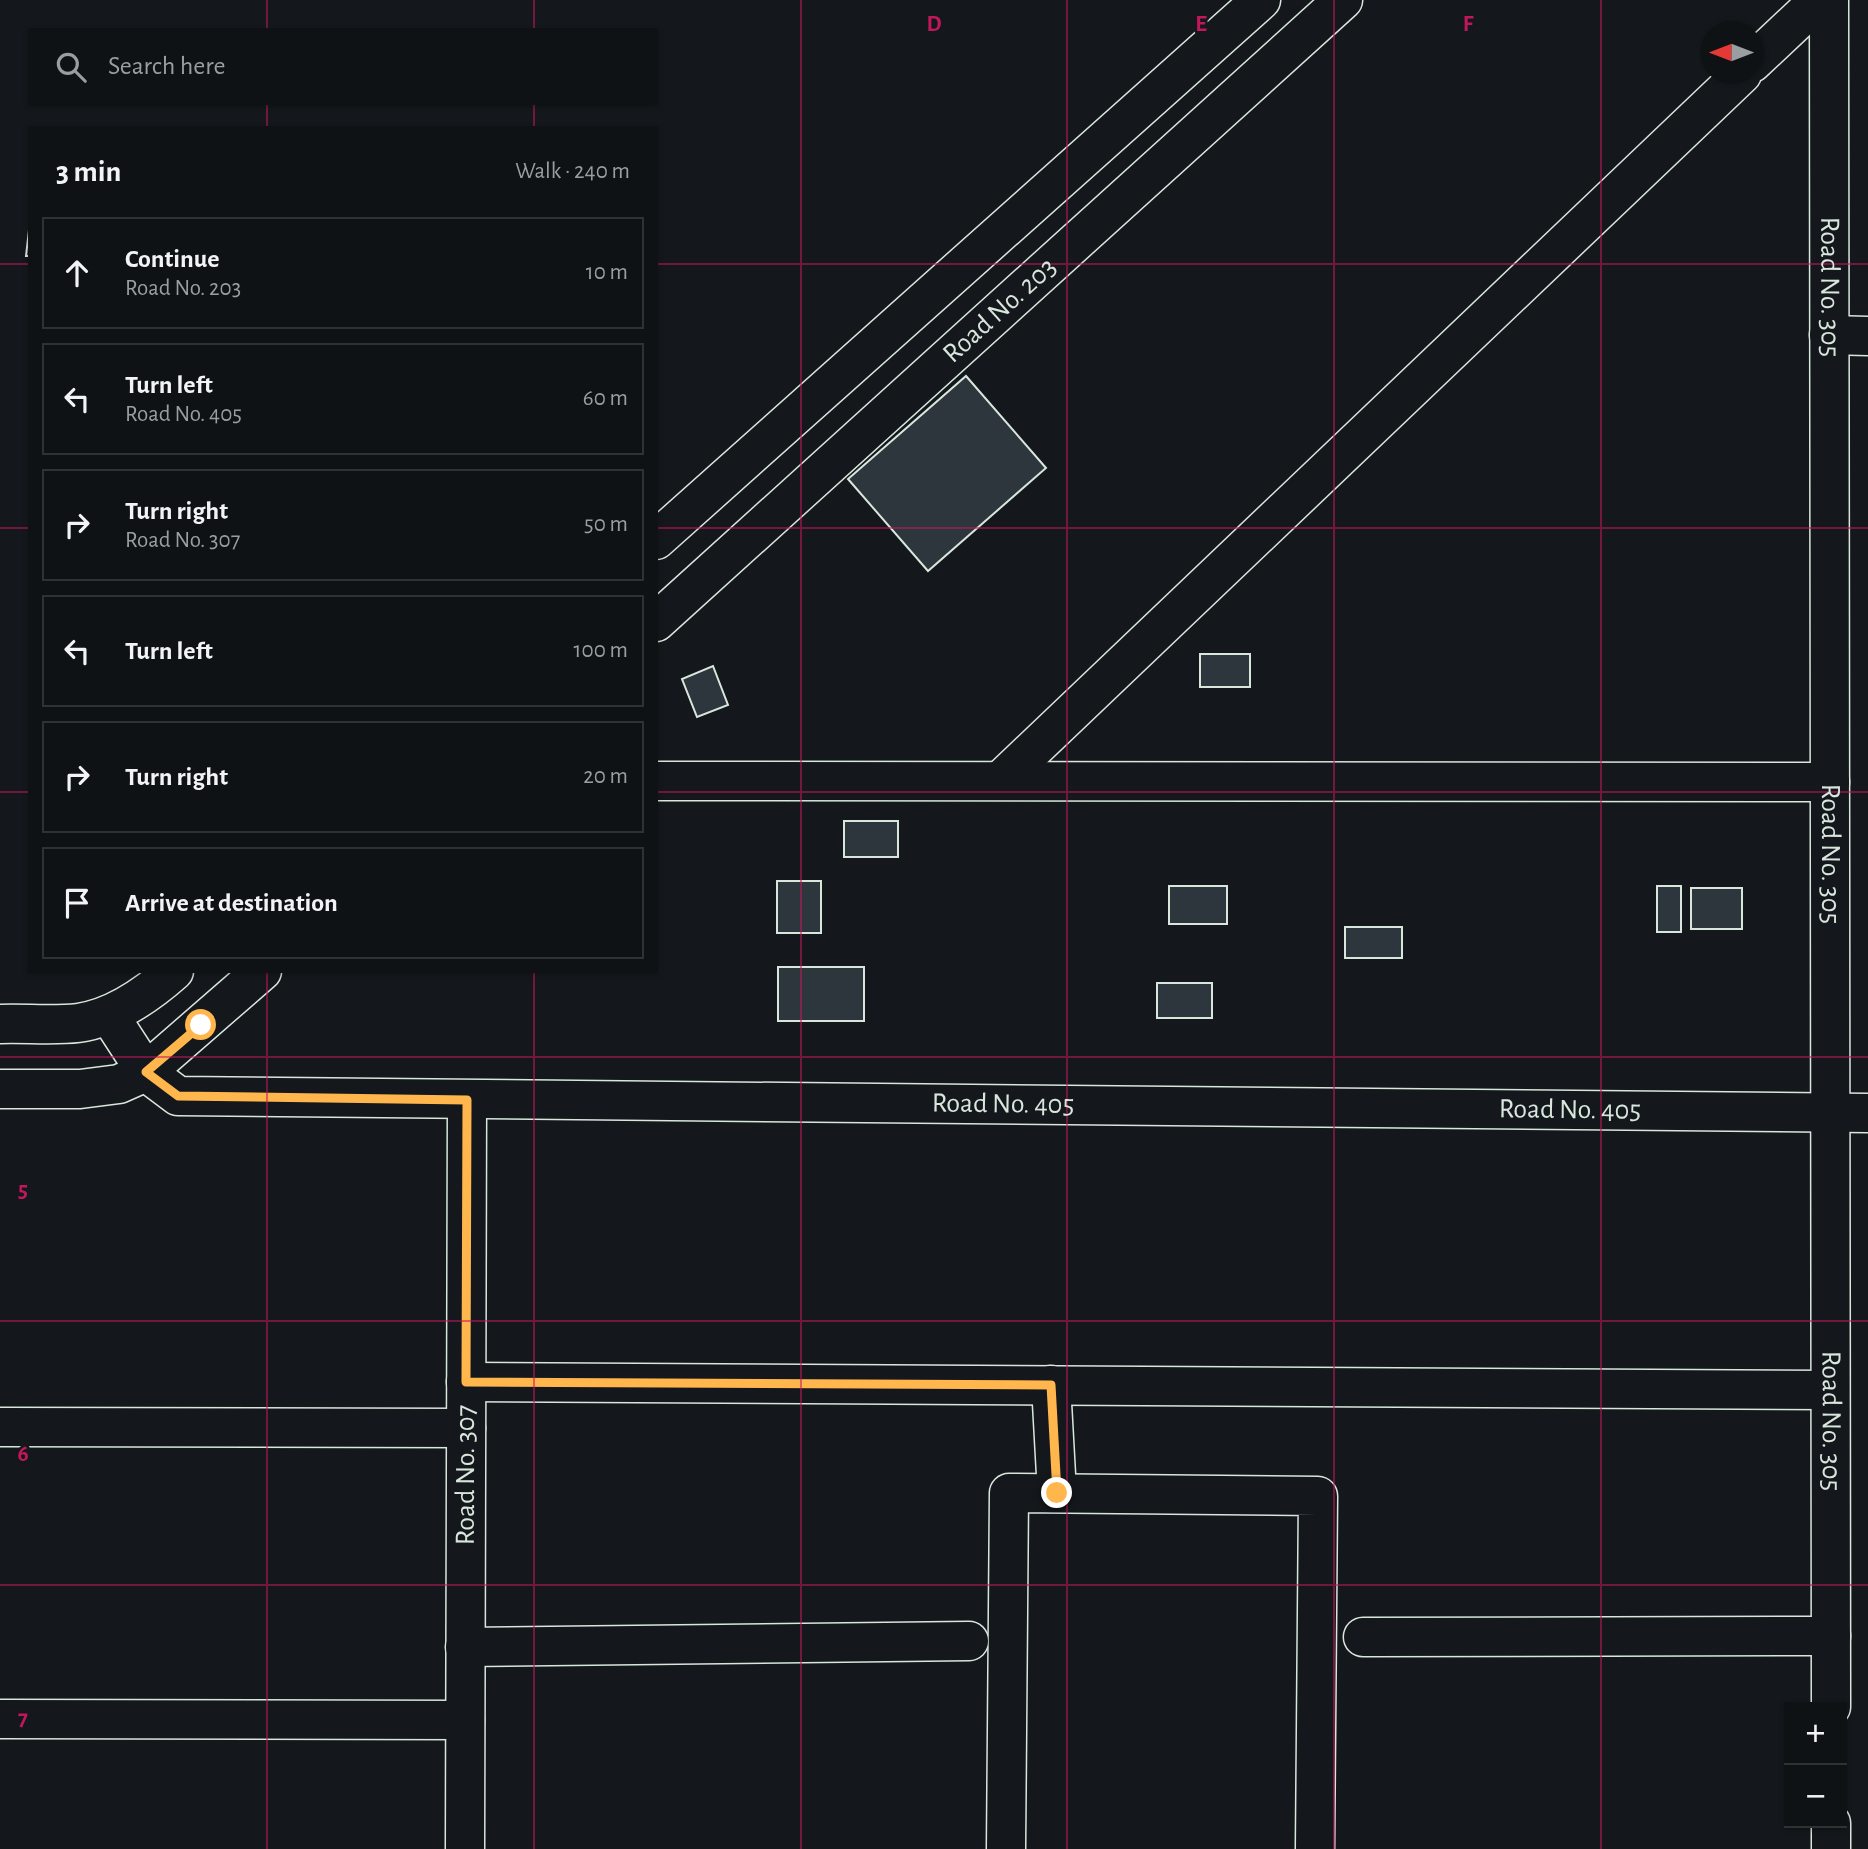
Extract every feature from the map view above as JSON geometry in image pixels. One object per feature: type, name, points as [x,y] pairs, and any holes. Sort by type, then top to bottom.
[{"type":"street","name":"Road No. 203","points":[[658,538],[1261,0]]},
{"type":"street","name":"Road No. 203","points":[[658,620],[1343,0]]},
{"type":"street","points":[[1763,53],[1819,0]]},
{"type":"street","name":"Road No. 305","points":[[1829,0],[1831,1702]]},
{"type":"street","points":[[1001,780],[1732,84]]},
{"type":"street","points":[[1829,335],[1868,336]]},
{"type":"street","points":[[658,781],[1830,782]]},
{"type":"street","points":[[0,1089],[119,1084],[146,1072],[260,973]]},
{"type":"street","points":[[0,1024],[78,1023],[109,1015],[123,1009],[169,976],[201,1025]]},
{"type":"street","points":[[109,1015],[146,1072]]},
{"type":"street","name":"Road No. 405","points":[[146,1072],[178,1096],[1868,1113]]},
{"type":"street","name":"Road No. 307","points":[[465,1849],[467,1100]]},
{"type":"street","points":[[466,1382],[1830,1390]]},
{"type":"street","points":[[1051,1385],[1057,1493]]},
{"type":"street","points":[[0,1427],[466,1428]]},
{"type":"street","points":[[1006,1849],[1009,1493],[1318,1496],[1315,1849]]},
{"type":"street","points":[[1363,1637],[1831,1636]]},
{"type":"street","points":[[466,1647],[969,1641]]},
{"type":"street","points":[[0,1719],[466,1720]]},
{"type":"street","points":[[1831,1828],[1831,1849]]},
{"type":"building","points":[[966,376],[1046,468],[928,571],[848,479]]},
{"type":"building","points":[[1200,654],[1250,654],[1250,687],[1200,687]]},
{"type":"building","points":[[713,666],[728,705],[697,717],[682,679]]},
{"type":"building","points":[[844,821],[898,821],[898,857],[844,857]]},
{"type":"building","points":[[777,881],[821,881],[821,933],[777,933]]},
{"type":"building","points":[[1169,886],[1227,886],[1227,924],[1169,924]]},
{"type":"building","points":[[1657,886],[1681,886],[1681,932],[1657,932]]},
{"type":"building","points":[[1691,888],[1742,888],[1742,929],[1691,929]]},
{"type":"building","points":[[1345,927],[1402,927],[1402,958],[1345,958]]},
{"type":"building","points":[[778,967],[864,967],[864,1021],[778,1021]]},
{"type":"building","points":[[1157,983],[1212,983],[1212,1018],[1157,1018]]},
{"type":"route","points":[[201,1025],[146,1072],[178,1096],[467,1100],[466,1382],[1051,1385],[1057,1493]]}]
